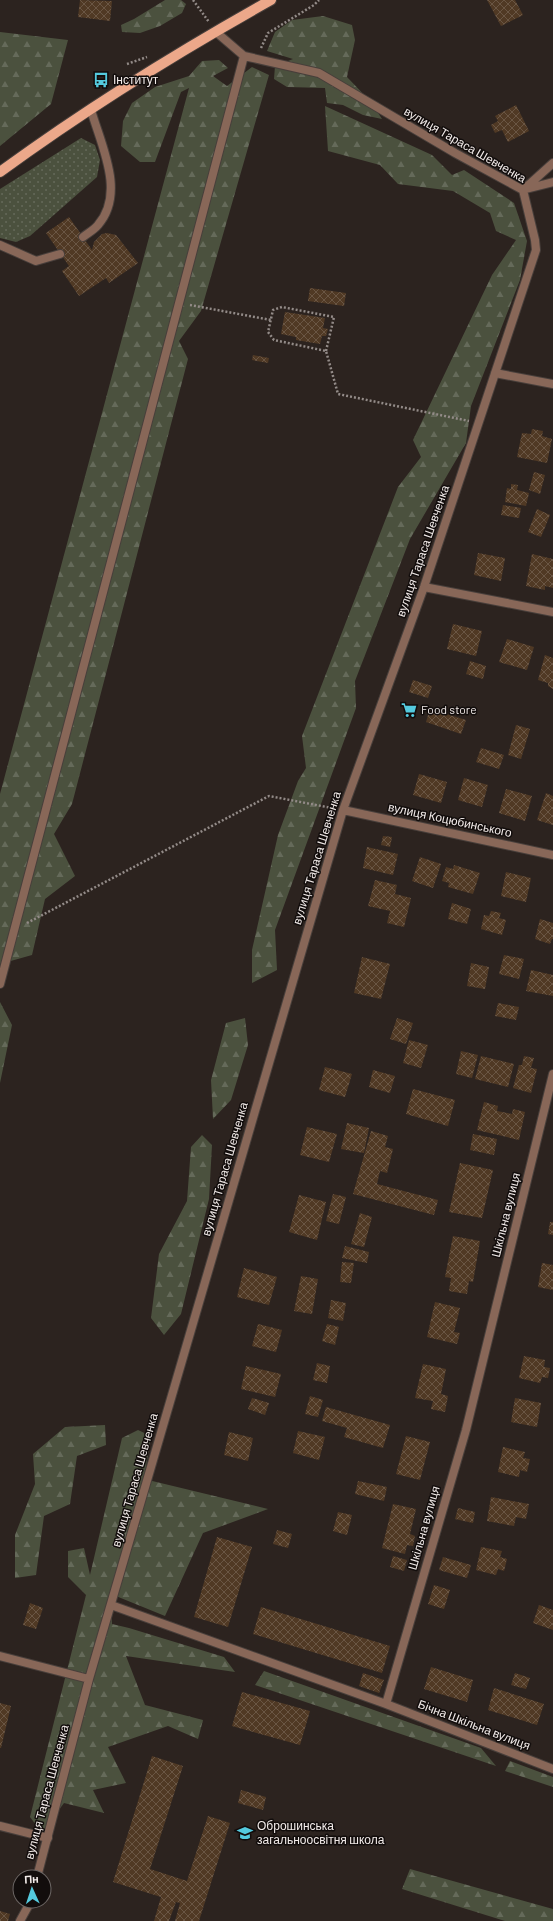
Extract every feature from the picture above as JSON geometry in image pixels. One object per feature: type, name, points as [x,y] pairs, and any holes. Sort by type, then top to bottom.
[{"type":"main road","points":[[0,172],[91,110],[192,45],[270,0]]},
{"type":"street","name":"вулиця Тараса Шевченка","points":[[39,1869],[89,1679],[343,810],[424,587],[536,250],[523,190],[455,153],[319,73],[244,56],[216,32]]},
{"type":"street","points":[[0,984],[244,56]]},
{"type":"street","points":[[83,237],[98,226],[109,207],[111,180],[91,110]]},
{"type":"street","points":[[523,190],[553,163]]},
{"type":"street","points":[[523,190],[553,182]]},
{"type":"street","points":[[0,245],[36,261],[60,254]]},
{"type":"street","points":[[495,373],[553,384]]},
{"type":"street","points":[[424,587],[553,612]]},
{"type":"street","name":"вулиця Коцюбинського","points":[[343,810],[553,855]]},
{"type":"street","name":"Шкільна вулиця","points":[[386,1704],[466,1430],[553,1074]]},
{"type":"street","points":[[111,1605],[386,1704]]},
{"type":"street","points":[[0,1656],[89,1679]]},
{"type":"street","name":"Бічна Шкільна вулиця","points":[[386,1704],[553,1769]]},
{"type":"street","points":[[0,1826],[48,1838]]},
{"type":"street","points":[[20,1921],[27,1909]]},
{"type":"path","points":[[193,0],[216,32]]},
{"type":"path","points":[[258,60],[268,33],[314,5],[319,0]]},
{"type":"path","points":[[180,303],[271,320]]},
{"type":"path","points":[[326,351],[274,340],[268,332],[273,310],[282,307],[334,317],[326,351],[338,394],[480,422]]},
{"type":"path","points":[[14,929],[269,796],[343,810]]},
{"type":"green space","points":[[165,0],[181,0],[186,4],[182,13],[160,26],[140,33],[122,32],[121,25],[134,19]]},
{"type":"green space","points":[[323,16],[352,25],[355,40],[347,77],[371,102],[382,119],[363,115],[343,105],[327,103],[325,88],[287,87],[274,79],[275,66],[293,59],[267,51],[275,32],[292,20]]},
{"type":"green space","points":[[0,32],[68,40],[51,104],[0,146]]},
{"type":"green space","points":[[219,60],[228,68],[213,76],[227,86],[252,67],[269,75],[201,311],[179,341],[188,359],[72,804],[54,834],[75,876],[45,899],[32,955],[0,964],[0,794],[189,88],[181,92],[155,162],[140,162],[121,146],[123,121],[132,103],[155,87],[189,76],[202,61]]},
{"type":"green space","points":[[325,106],[432,155],[452,175],[464,170],[514,203],[527,241],[520,280],[471,406],[466,443],[410,539],[355,681],[356,708],[275,930],[277,970],[252,983],[252,950],[278,835],[298,781],[306,768],[302,736],[398,487],[421,457],[413,440],[492,275],[516,240],[496,231],[490,213],[453,191],[398,184],[380,165],[328,151]]},
{"type":"green space","points":[[81,138],[95,145],[100,160],[97,177],[30,236],[16,242],[0,238],[0,189]]},
{"type":"green space","points":[[0,1002],[12,1025],[0,1083]]},
{"type":"green space","points":[[245,1018],[248,1045],[231,1100],[213,1119],[211,1080],[226,1023]]},
{"type":"green space","points":[[202,1135],[212,1145],[209,1199],[181,1314],[164,1335],[151,1318],[159,1254],[187,1201],[191,1147]]},
{"type":"green space","points":[[105,1425],[106,1445],[77,1456],[70,1504],[44,1516],[36,1575],[15,1578],[15,1535],[35,1484],[33,1454],[65,1427]]},
{"type":"green space","points":[[138,1430],[151,1436],[144,1479],[268,1509],[203,1533],[165,1616],[111,1594],[112,1624],[224,1657],[235,1672],[126,1656],[145,1705],[203,1720],[198,1739],[168,1726],[108,1747],[126,1783],[93,1790],[104,1813],[64,1803],[42,1833],[30,1817],[86,1595],[68,1577],[68,1551],[84,1548],[90,1575],[122,1438]]},
{"type":"green space","points":[[264,1671],[481,1748],[496,1766],[255,1685]]},
{"type":"green space","points":[[510,1761],[553,1777],[553,1787],[505,1771]]},
{"type":"green space","points":[[410,1869],[553,1909],[553,1921],[505,1921],[402,1889]]},
{"type":"building","points":[[80,0],[112,1],[110,21],[78,17]]},
{"type":"building","points":[[487,0],[515,0],[523,15],[501,26]]},
{"type":"building","points":[[516,105],[529,131],[508,142],[502,130],[495,133],[491,125],[498,121],[495,116]]},
{"type":"building","points":[[69,217],[92,250],[94,242],[102,234],[107,233],[116,235],[138,263],[109,283],[106,278],[79,296],[62,271],[69,266],[46,233]]},
{"type":"building","points":[[310,288],[346,293],[344,306],[308,301]]},
{"type":"building","points":[[285,312],[325,318],[323,328],[328,329],[326,336],[322,336],[320,344],[296,340],[296,337],[281,334]]},
{"type":"building","points":[[253,355],[269,358],[268,363],[252,360]]},
{"type":"building","points":[[532,429],[543,431],[542,436],[552,439],[547,463],[517,457],[522,433],[531,434]]},
{"type":"building","points":[[534,472],[545,475],[540,494],[529,490]]},
{"type":"building","points":[[511,484],[518,485],[517,490],[529,493],[526,506],[505,502],[507,488],[511,489]]},
{"type":"building","points":[[503,505],[521,508],[519,518],[501,515]]},
{"type":"building","points":[[537,509],[550,515],[541,537],[528,532]]},
{"type":"building","points":[[478,553],[505,558],[501,581],[474,575]]},
{"type":"building","points":[[532,554],[553,559],[553,588],[545,586],[545,590],[526,586]]},
{"type":"building","points":[[453,624],[482,631],[476,656],[447,649]]},
{"type":"building","points":[[507,639],[534,647],[527,670],[499,662]]},
{"type":"building","points":[[545,655],[553,658],[553,689],[548,686],[548,683],[538,680]]},
{"type":"building","points":[[470,661],[486,666],[483,679],[466,674]]},
{"type":"building","points":[[413,680],[432,686],[428,698],[409,692]]},
{"type":"building","points":[[430,709],[466,720],[461,734],[426,722]]},
{"type":"building","points":[[516,725],[530,729],[521,759],[508,755]]},
{"type":"building","points":[[481,748],[504,755],[499,769],[476,762]]},
{"type":"building","points":[[419,774],[447,782],[441,803],[413,795]]},
{"type":"building","points":[[464,778],[488,785],[482,807],[458,800]]},
{"type":"building","points":[[506,789],[532,796],[525,821],[499,813]]},
{"type":"building","points":[[546,793],[553,796],[553,825],[537,820]]},
{"type":"building","points":[[383,836],[392,837],[390,847],[381,845]]},
{"type":"building","points":[[367,847],[398,854],[393,875],[363,868]]},
{"type":"building","points":[[420,857],[441,864],[433,888],[412,881]]},
{"type":"building","points":[[454,865],[480,873],[473,894],[448,887],[449,883],[442,881],[446,867],[453,869]]},
{"type":"building","points":[[506,872],[531,878],[526,902],[501,896]]},
{"type":"building","points":[[375,880],[397,885],[395,894],[411,898],[404,927],[387,923],[390,911],[368,906]]},
{"type":"building","points":[[452,903],[471,909],[467,924],[448,919]]},
{"type":"building","points":[[491,911],[501,913],[499,918],[506,920],[502,935],[481,929],[484,915],[489,916]]},
{"type":"building","points":[[540,919],[553,923],[553,939],[550,944],[535,939]]},
{"type":"building","points":[[504,955],[524,959],[519,979],[499,974]]},
{"type":"building","points":[[362,957],[390,964],[381,999],[354,993]]},
{"type":"building","points":[[471,963],[489,967],[485,989],[467,986]]},
{"type":"building","points":[[531,970],[553,975],[553,996],[526,991]]},
{"type":"building","points":[[498,1003],[519,1007],[516,1020],[495,1016]]},
{"type":"building","points":[[397,1018],[413,1023],[406,1044],[390,1039]]},
{"type":"building","points":[[409,1040],[428,1045],[421,1068],[403,1063]]},
{"type":"building","points":[[461,1051],[478,1055],[472,1078],[456,1074]]},
{"type":"building","points":[[481,1056],[514,1064],[508,1087],[475,1079]]},
{"type":"building","points":[[524,1056],[534,1058],[531,1068],[537,1069],[531,1093],[513,1088],[519,1065],[522,1065]]},
{"type":"building","points":[[325,1067],[352,1074],[345,1097],[319,1090]]},
{"type":"building","points":[[373,1070],[395,1076],[390,1093],[369,1087]]},
{"type":"building","points":[[413,1089],[455,1100],[448,1126],[406,1114]]},
{"type":"building","points":[[484,1102],[498,1106],[497,1111],[512,1114],[513,1109],[525,1112],[519,1140],[477,1130]]},
{"type":"building","points":[[347,1123],[369,1128],[364,1153],[341,1149]]},
{"type":"building","points":[[307,1127],[337,1134],[329,1162],[300,1155]]},
{"type":"building","points":[[371,1131],[388,1136],[385,1147],[393,1149],[387,1173],[380,1171],[377,1184],[438,1200],[434,1215],[353,1194]]},
{"type":"building","points":[[473,1134],[497,1139],[494,1155],[470,1150]]},
{"type":"building","points":[[460,1163],[493,1170],[482,1218],[449,1212]]},
{"type":"building","points":[[333,1194],[346,1197],[339,1224],[326,1221]]},
{"type":"building","points":[[299,1195],[326,1202],[317,1240],[289,1232]]},
{"type":"building","points":[[360,1213],[372,1217],[364,1247],[351,1244]]},
{"type":"building","points":[[550,1222],[553,1222],[553,1235],[548,1234]]},
{"type":"building","points":[[453,1236],[480,1241],[473,1282],[469,1281],[467,1294],[449,1291],[451,1278],[445,1277]]},
{"type":"building","points":[[345,1246],[369,1252],[367,1263],[342,1258]]},
{"type":"building","points":[[342,1262],[354,1263],[351,1283],[340,1282]]},
{"type":"building","points":[[542,1263],[553,1265],[553,1290],[538,1287]]},
{"type":"building","points":[[244,1268],[277,1277],[269,1305],[237,1297]]},
{"type":"building","points":[[301,1276],[318,1279],[312,1314],[294,1311]]},
{"type":"building","points":[[331,1300],[346,1303],[343,1321],[328,1318]]},
{"type":"building","points":[[435,1302],[460,1308],[454,1332],[460,1333],[457,1344],[427,1337]]},
{"type":"building","points":[[258,1324],[282,1330],[276,1352],[252,1346]]},
{"type":"building","points":[[327,1324],[339,1327],[335,1345],[322,1341]]},
{"type":"building","points":[[524,1356],[545,1360],[544,1367],[550,1368],[548,1378],[542,1377],[540,1383],[519,1378]]},
{"type":"building","points":[[317,1363],[330,1366],[327,1383],[313,1380]]},
{"type":"building","points":[[423,1364],[446,1369],[441,1394],[448,1396],[445,1412],[431,1409],[433,1401],[415,1398]]},
{"type":"building","points":[[246,1366],[281,1374],[275,1397],[241,1389]]},
{"type":"building","points":[[310,1396],[323,1400],[318,1417],[305,1414]]},
{"type":"building","points":[[252,1398],[269,1403],[265,1415],[248,1409]]},
{"type":"building","points":[[515,1398],[541,1403],[537,1427],[511,1422]]},
{"type":"building","points":[[326,1407],[390,1425],[383,1448],[344,1437],[347,1428],[322,1421]]},
{"type":"building","points":[[298,1431],[325,1437],[319,1460],[293,1453]]},
{"type":"building","points":[[229,1432],[253,1438],[248,1461],[224,1455]]},
{"type":"building","points":[[406,1436],[430,1442],[420,1480],[396,1474]]},
{"type":"building","points":[[503,1447],[525,1452],[523,1458],[530,1459],[527,1472],[520,1470],[519,1477],[498,1472]]},
{"type":"building","points":[[358,1481],[387,1487],[384,1501],[355,1494]]},
{"type":"building","points":[[491,1497],[529,1504],[526,1519],[516,1517],[514,1526],[487,1521]]},
{"type":"building","points":[[393,1504],[416,1509],[410,1534],[415,1536],[413,1546],[407,1545],[405,1554],[382,1548]]},
{"type":"building","points":[[458,1508],[475,1512],[473,1523],[455,1519]]},
{"type":"building","points":[[338,1512],[352,1515],[347,1535],[333,1531]]},
{"type":"building","points":[[277,1530],[292,1534],[288,1548],[273,1544]]},
{"type":"building","points":[[217,1537],[252,1547],[228,1627],[194,1617]]},
{"type":"building","points":[[481,1547],[502,1551],[500,1557],[507,1559],[504,1571],[498,1569],[496,1575],[476,1570]]},
{"type":"building","points":[[393,1556],[407,1560],[404,1571],[390,1567]]},
{"type":"building","points":[[443,1557],[471,1565],[467,1578],[439,1570]]},
{"type":"building","points":[[434,1585],[450,1590],[444,1609],[428,1604]]},
{"type":"building","points":[[30,1603],[43,1608],[36,1629],[23,1625]]},
{"type":"building","points":[[539,1605],[553,1610],[553,1630],[533,1623]]},
{"type":"building","points":[[261,1607],[390,1646],[382,1673],[253,1634]]},
{"type":"building","points":[[431,1667],[473,1680],[467,1702],[424,1689]]},
{"type":"building","points":[[363,1673],[384,1680],[379,1693],[359,1686]]},
{"type":"building","points":[[515,1673],[530,1678],[526,1689],[511,1685]]},
{"type":"building","points":[[494,1688],[544,1704],[537,1725],[488,1710]]},
{"type":"building","points":[[242,1692],[310,1711],[300,1745],[232,1726]]},
{"type":"building","points":[[0,1703],[11,1706],[1,1748],[0,1748]]},
{"type":"building","points":[[152,1756],[183,1766],[150,1869],[187,1881],[208,1816],[230,1823],[199,1921],[175,1921],[180,1903],[176,1902],[169,1921],[154,1921],[161,1897],[113,1882]]},
{"type":"building","points":[[241,1790],[266,1797],[263,1810],[238,1803]]},
{"type":"building","points":[[0,1911],[10,1914],[8,1921],[0,1921]]},
{"type":"place","name":"Інститут","points":[[101,80]]},
{"type":"place","name":"Food store","points":[[409,710]]},
{"type":"place","name":"Оброшинська загальноосвітня школа","points":[[245,1833]]}]
